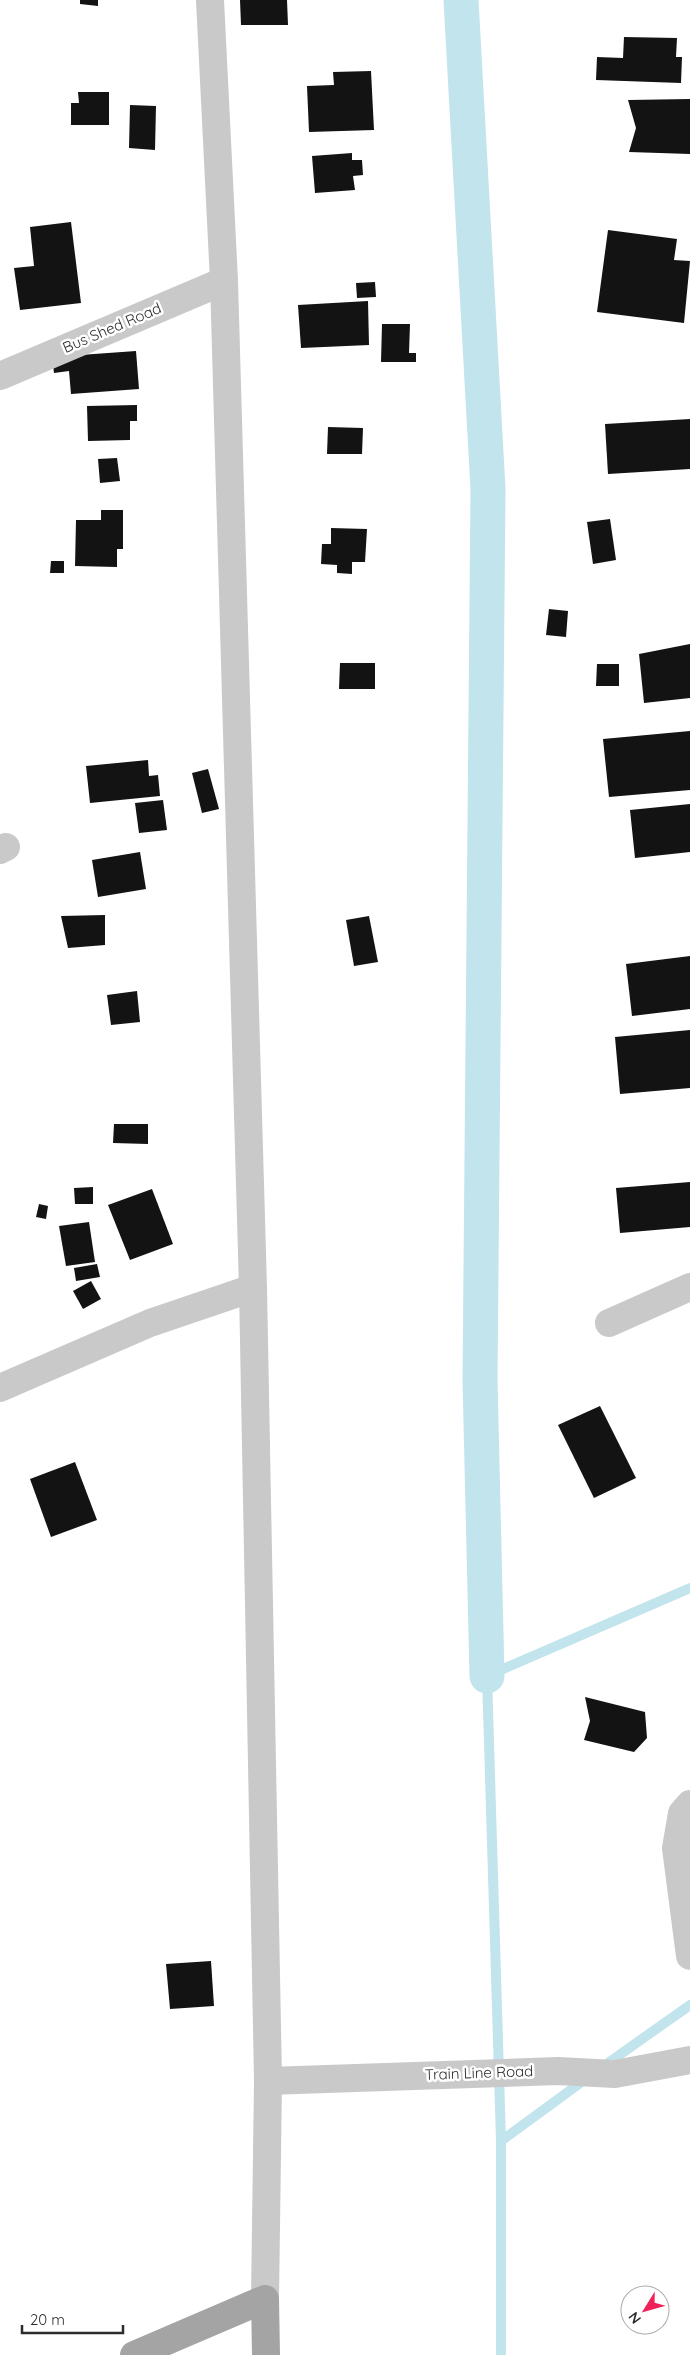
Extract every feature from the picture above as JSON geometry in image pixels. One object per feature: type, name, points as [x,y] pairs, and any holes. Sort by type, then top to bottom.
[{"type":"main road","points":[[134,2355],[265,2300],[266,2355]]},
{"type":"street","points":[[210,0],[224,281],[253,1288],[268,2081],[265,2300]]},
{"type":"street","name":"Bus Shed Road","points":[[0,376],[224,281]]},
{"type":"street","points":[[608,1323],[690,1287]]},
{"type":"street","points":[[0,1388],[150,1323],[253,1288]]},
{"type":"street","points":[[690,1804],[682,1813],[676,1848],[690,1956]]},
{"type":"street","name":"Train Line Road","points":[[268,2081],[558,2071],[615,2074],[690,2060]]},
{"type":"building","points":[[80,0],[98,0],[98,6],[80,4]]},
{"type":"building","points":[[240,0],[287,0],[288,25],[241,25]]},
{"type":"building","points":[[624,37],[677,38],[676,57],[682,57],[681,83],[596,80],[597,57],[623,58]]},
{"type":"building","points":[[371,71],[374,130],[309,132],[307,86],[334,85],[333,72]]},
{"type":"building","points":[[78,92],[109,92],[109,125],[71,125],[71,103],[79,103]]},
{"type":"building","points":[[690,99],[690,154],[629,152],[636,128],[628,100]]},
{"type":"building","points":[[130,105],[156,106],[155,150],[129,148]]},
{"type":"building","points":[[352,153],[352,160],[362,160],[363,175],[353,176],[355,190],[315,193],[312,156]]},
{"type":"building","points":[[71,222],[81,303],[20,310],[14,268],[34,266],[30,227]]},
{"type":"building","points":[[608,230],[677,239],[674,260],[690,261],[684,323],[597,312]]},
{"type":"building","points":[[375,282],[376,297],[357,298],[356,283]]},
{"type":"building","points":[[368,301],[369,345],[301,348],[298,305]]},
{"type":"building","points":[[382,324],[410,324],[409,353],[416,353],[416,362],[381,362]]},
{"type":"building","points":[[136,351],[139,389],[71,394],[69,371],[54,373],[52,357]]},
{"type":"building","points":[[137,405],[137,421],[130,421],[130,440],[88,441],[87,406]]},
{"type":"building","points":[[690,419],[690,469],[608,474],[605,424]]},
{"type":"building","points":[[328,427],[363,428],[362,454],[327,454]]},
{"type":"building","points":[[117,458],[120,481],[100,483],[98,459]]},
{"type":"building","points":[[101,510],[123,510],[123,549],[117,549],[117,567],[75,566],[76,520],[101,520]]},
{"type":"building","points":[[610,519],[616,560],[593,564],[587,522]]},
{"type":"building","points":[[331,528],[367,529],[365,562],[352,562],[352,574],[337,573],[337,565],[321,564],[322,544],[331,544]]},
{"type":"building","points":[[51,561],[64,561],[64,573],[50,573]]},
{"type":"building","points":[[549,609],[568,611],[566,637],[546,635]]},
{"type":"building","points":[[690,644],[690,698],[644,703],[639,654]]},
{"type":"building","points":[[340,663],[375,663],[375,689],[339,689]]},
{"type":"building","points":[[597,664],[619,664],[619,686],[596,686]]},
{"type":"building","points":[[690,731],[690,790],[609,797],[603,739]]},
{"type":"building","points":[[148,760],[149,776],[158,775],[160,796],[90,803],[86,766]]},
{"type":"building","points":[[208,769],[219,809],[202,813],[192,773]]},
{"type":"building","points":[[163,800],[167,830],[139,833],[135,803]]},
{"type":"building","points":[[690,804],[690,852],[635,858],[630,810]]},
{"type":"building","points":[[140,852],[146,889],[98,897],[92,860]]},
{"type":"building","points":[[105,915],[105,945],[68,948],[61,916]]},
{"type":"building","points":[[369,916],[378,962],[354,966],[346,920]]},
{"type":"building","points":[[690,956],[690,1009],[632,1016],[626,964]]},
{"type":"building","points":[[137,991],[140,1022],[111,1025],[107,995]]},
{"type":"building","points":[[690,1030],[690,1088],[620,1094],[615,1037]]},
{"type":"building","points":[[114,1124],[148,1124],[148,1144],[113,1143]]},
{"type":"building","points":[[690,1182],[690,1227],[620,1233],[616,1188]]},
{"type":"building","points":[[93,1187],[93,1204],[75,1204],[74,1188]]},
{"type":"building","points":[[152,1189],[173,1244],[130,1260],[108,1205]]},
{"type":"building","points":[[39,1204],[48,1206],[46,1219],[36,1217]]},
{"type":"building","points":[[89,1222],[95,1262],[66,1266],[59,1226]]},
{"type":"building","points":[[97,1264],[100,1277],[76,1281],[74,1268]]},
{"type":"building","points":[[91,1281],[101,1299],[83,1309],[73,1291]]},
{"type":"building","points":[[600,1406],[636,1478],[594,1498],[558,1425]]},
{"type":"building","points":[[75,1462],[97,1520],[51,1537],[30,1479]]},
{"type":"building","points":[[585,1697],[645,1712],[647,1738],[634,1752],[584,1740],[590,1721]]},
{"type":"building","points":[[211,1961],[214,2006],[170,2009],[166,1964]]},
{"type":"waterway","points":[[461,0],[488,489],[480,1380],[487,1676]]},
{"type":"waterway","points":[[501,2355],[501,2141],[487,1676],[690,1588]]},
{"type":"waterway","points":[[601,2068],[690,2005]]},
{"type":"waterway","points":[[501,2141],[587,2078]]}]
